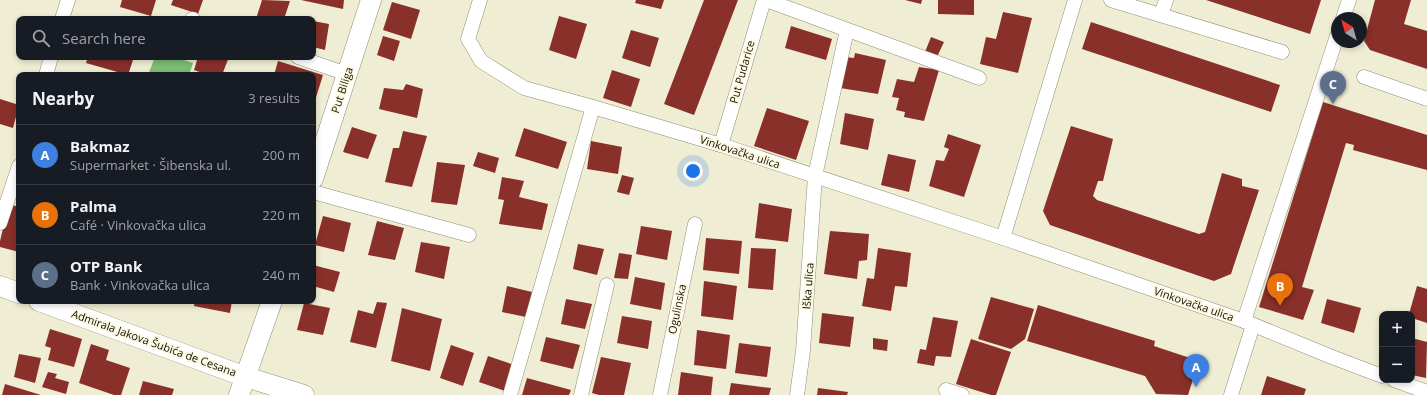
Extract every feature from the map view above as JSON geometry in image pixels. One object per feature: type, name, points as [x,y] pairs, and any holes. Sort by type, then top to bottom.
[{"type":"street","points":[[63,16],[68,0]]},
{"type":"street","name":"Put Biliga","points":[[316,169],[371,0]]},
{"type":"street","name":"Vinkovačka ulica","points":[[480,0],[468,39],[481,61],[524,88],[721,145],[1003,238],[1249,323],[1379,375]]},
{"type":"street","points":[[765,0],[979,78]]},
{"type":"street","name":"Put Pudarice","points":[[721,145],[765,0]]},
{"type":"street","points":[[1003,238],[1075,0]]},
{"type":"street","points":[[1111,0],[1282,52]]},
{"type":"street","points":[[1161,15],[1166,0]]},
{"type":"street","points":[[1345,12],[1349,0]]},
{"type":"street","name":"Iška ulica","points":[[797,395],[803,351],[815,176],[847,30]]},
{"type":"street","points":[[1231,395],[1249,323],[1333,48]]},
{"type":"street","points":[[47,72],[50,60]]},
{"type":"street","points":[[306,60],[346,74]]},
{"type":"street","points":[[1364,77],[1427,99]]},
{"type":"street","points":[[510,395],[593,107]]},
{"type":"street","points":[[0,223],[16,175]]},
{"type":"street","points":[[316,193],[469,235]]},
{"type":"street","name":"Ogulinska","points":[[660,395],[695,224]]},
{"type":"street","points":[[581,395],[607,285]]},
{"type":"street","points":[[0,286],[16,292]]},
{"type":"street","name":"Admirala Jakova Šubića de Cesana","points":[[51,304],[246,377],[304,395]]},
{"type":"street","points":[[239,395],[271,304]]},
{"type":"street","points":[[1402,383],[1427,392]]},
{"type":"street","points":[[946,390],[962,395]]},
{"type":"green space","points":[[154,60],[184,60],[193,63],[190,72],[149,72]]},
{"type":"building","points":[[122,0],[156,0],[151,16],[120,7]]},
{"type":"building","points":[[173,0],[203,0],[198,14],[171,5]]},
{"type":"building","points":[[262,0],[290,1],[285,16],[257,16]]},
{"type":"building","points":[[301,0],[344,0],[343,9]]},
{"type":"building","points":[[636,0],[664,0],[661,9],[635,3]]},
{"type":"building","points":[[704,0],[738,0],[694,115],[664,104]]},
{"type":"building","points":[[905,0],[922,0],[921,4]]},
{"type":"building","points":[[938,0],[974,0],[974,15],[938,14]]},
{"type":"building","points":[[1206,0],[1321,0],[1310,34]]},
{"type":"building","points":[[1375,0],[1411,0],[1404,24],[1427,31],[1427,69],[1370,50],[1367,46],[1367,30]]},
{"type":"building","points":[[392,2],[420,10],[411,39],[383,30]]},
{"type":"building","points":[[1003,12],[1032,18],[1018,73],[980,64],[986,37],[996,39]]},
{"type":"building","points":[[559,16],[587,24],[576,59],[549,50]]},
{"type":"building","points":[[316,22],[329,24],[325,50],[316,48]]},
{"type":"building","points":[[1091,22],[1280,85],[1271,112],[1082,49]]},
{"type":"building","points":[[791,26],[832,39],[826,60],[785,48]]},
{"type":"building","points":[[631,30],[659,38],[650,67],[622,58]]},
{"type":"building","points":[[383,36],[400,41],[394,61],[377,55]]},
{"type":"building","points":[[931,37],[944,42],[937,57],[925,52]]},
{"type":"building","points":[[855,53],[886,60],[878,94],[840,88],[846,57],[854,58]]},
{"type":"building","points":[[87,60],[133,60],[129,72],[118,72],[86,63]]},
{"type":"building","points":[[197,60],[228,60],[223,72],[200,72],[194,70]]},
{"type":"building","points":[[278,61],[313,72],[275,72]]},
{"type":"building","points":[[919,67],[939,70],[924,121],[904,117],[905,112],[896,110],[899,98],[892,97],[897,79],[914,82]]},
{"type":"building","points":[[612,70],[640,79],[631,107],[603,98]]},
{"type":"building","points":[[316,73],[323,75],[316,97]]},
{"type":"building","points":[[406,84],[423,89],[417,118],[379,109],[384,88],[403,90]]},
{"type":"building","points":[[0,99],[16,104],[16,116],[13,128],[0,124]]},
{"type":"building","points":[[1323,102],[1427,135],[1427,170],[1353,150],[1354,145],[1346,143],[1302,287],[1314,290],[1303,320],[1259,307]]},
{"type":"building","points":[[767,108],[809,121],[796,160],[754,146]]},
{"type":"building","points":[[845,113],[874,119],[868,150],[840,144]]},
{"type":"building","points":[[1071,126],[1113,139],[1103,181],[1098,181],[1093,196],[1097,200],[1199,234],[1205,232],[1222,173],[1242,179],[1242,186],[1259,190],[1231,274],[1214,281],[1050,225],[1043,211]]},
{"type":"building","points":[[352,127],[377,135],[368,159],[343,152]]},
{"type":"building","points":[[524,128],[567,142],[558,169],[515,156]]},
{"type":"building","points":[[403,131],[427,136],[412,187],[385,182],[393,148],[399,148]]},
{"type":"building","points":[[948,134],[981,145],[964,197],[929,186],[936,160],[944,161],[949,149],[944,147]]},
{"type":"building","points":[[591,141],[622,147],[618,174],[587,169]]},
{"type":"building","points":[[478,152],[499,158],[495,173],[473,166]]},
{"type":"building","points":[[888,154],[916,160],[909,192],[881,185]]},
{"type":"building","points":[[437,162],[465,165],[457,205],[431,202]]},
{"type":"building","points":[[622,175],[634,178],[629,195],[617,192]]},
{"type":"building","points":[[502,177],[524,181],[519,197],[548,204],[542,230],[499,224],[504,200],[498,199]]},
{"type":"building","points":[[759,203],[792,209],[788,242],[755,238]]},
{"type":"building","points":[[9,204],[16,206],[16,251],[0,247],[0,241]]},
{"type":"building","points":[[323,216],[351,223],[344,252],[316,245]]},
{"type":"building","points":[[377,221],[404,228],[395,260],[368,255]]},
{"type":"building","points":[[641,226],[672,231],[667,260],[636,254]]},
{"type":"building","points":[[830,231],[869,234],[867,260],[859,261],[857,279],[824,274]]},
{"type":"building","points":[[706,238],[742,241],[739,274],[703,270]]},
{"type":"building","points":[[421,242],[450,247],[444,279],[415,272]]},
{"type":"building","points":[[578,244],[604,249],[597,275],[573,269]]},
{"type":"building","points":[[751,248],[776,249],[773,290],[748,288]]},
{"type":"building","points":[[878,248],[911,253],[907,287],[895,286],[891,311],[862,306],[867,278],[874,279]]},
{"type":"building","points":[[619,253],[632,255],[628,279],[614,278]]},
{"type":"building","points":[[316,266],[340,272],[334,292],[316,287]]},
{"type":"building","points":[[635,277],[665,283],[661,310],[630,304]]},
{"type":"building","points":[[704,281],[737,286],[733,320],[701,316]]},
{"type":"building","points":[[507,286],[532,292],[526,317],[502,312]]},
{"type":"building","points":[[1417,286],[1427,289],[1427,323],[1415,319],[1415,311],[1410,311]]},
{"type":"building","points":[[991,297],[1034,309],[1025,339],[1011,349],[978,339]]},
{"type":"building","points":[[566,299],[592,304],[585,329],[561,324]]},
{"type":"building","points":[[1327,299],[1361,308],[1354,333],[1321,323]]},
{"type":"building","points":[[377,302],[387,303],[376,348],[350,342],[358,310],[373,314]]},
{"type":"building","points":[[194,304],[232,304],[230,313],[194,306]]},
{"type":"building","points":[[304,304],[330,308],[323,335],[297,330]]},
{"type":"building","points":[[1038,305],[1155,341],[1154,346],[1199,361],[1188,395],[1156,394],[1145,376],[1027,341]]},
{"type":"building","points":[[402,308],[442,319],[430,371],[391,361]]},
{"type":"building","points":[[822,313],[854,317],[850,347],[819,343]]},
{"type":"building","points":[[622,316],[652,321],[648,349],[617,343]]},
{"type":"building","points":[[933,317],[958,321],[951,357],[936,356],[934,366],[917,363],[920,349],[926,350]]},
{"type":"building","points":[[50,329],[82,339],[74,367],[48,360],[51,348],[45,346]]},
{"type":"building","points":[[697,330],[730,335],[726,369],[694,365]]},
{"type":"building","points":[[546,337],[580,345],[573,369],[540,361]]},
{"type":"building","points":[[873,338],[888,340],[887,351],[873,349]]},
{"type":"building","points":[[971,339],[1011,352],[996,395],[991,395],[956,384]]},
{"type":"building","points":[[1415,339],[1427,342],[1426,378],[1415,376]]},
{"type":"building","points":[[739,343],[771,347],[767,377],[735,373]]},
{"type":"building","points":[[91,344],[109,350],[106,360],[130,368],[121,395],[114,395],[79,383]]},
{"type":"building","points":[[451,345],[474,353],[463,386],[440,378]]},
{"type":"building","points":[[19,354],[41,358],[35,383],[14,377]]},
{"type":"building","points":[[488,356],[514,365],[505,391],[479,382]]},
{"type":"building","points":[[601,357],[631,363],[624,395],[599,395],[592,393]]},
{"type":"building","points":[[48,372],[57,374],[55,378],[69,382],[66,394],[42,387]]},
{"type":"building","points":[[681,372],[713,377],[711,395],[678,395]]},
{"type":"building","points":[[1267,376],[1306,389],[1304,395],[1261,395]]},
{"type":"building","points":[[527,378],[571,390],[569,395],[522,395]]},
{"type":"building","points":[[143,381],[174,389],[172,395],[139,395]]},
{"type":"building","points":[[731,383],[771,388],[769,395],[729,395]]},
{"type":"building","points":[[5,384],[41,395],[2,395]]},
{"type":"building","points":[[818,388],[848,392],[847,395],[817,395]]},
{"type":"place","name":"OTP Bank","points":[[1333,104]]},
{"type":"place","name":"Palma","points":[[1280,306]]},
{"type":"place","name":"Bakmaz","points":[[1196,387]]}]
